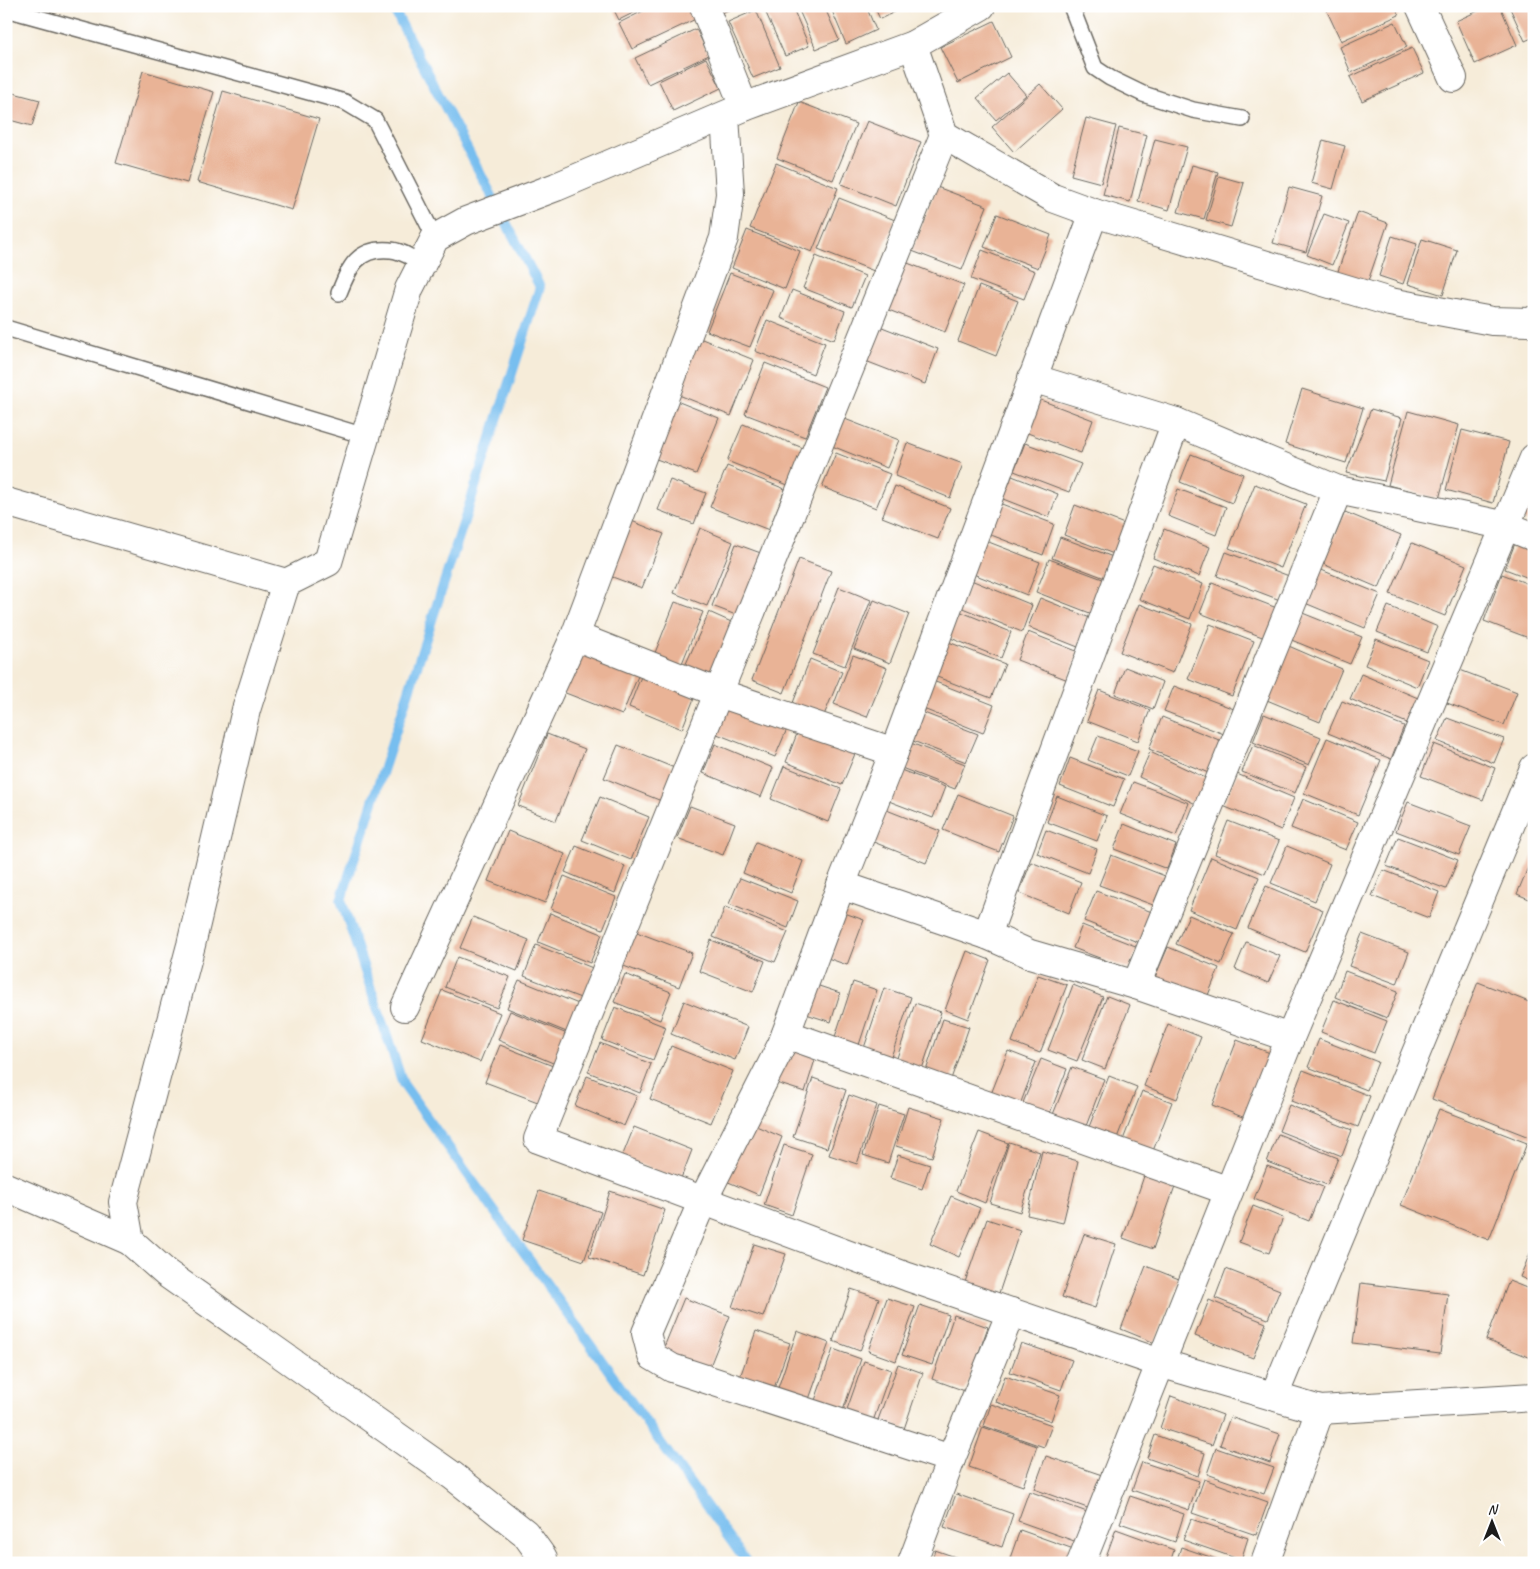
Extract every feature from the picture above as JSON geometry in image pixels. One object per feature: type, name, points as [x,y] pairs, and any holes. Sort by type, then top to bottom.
[{"type":"street","points":[[405,1007],[575,636],[724,238],[730,194],[734,112],[704,6]]},
{"type":"street","points":[[6,502],[286,583],[328,562],[409,289],[435,238],[466,221],[556,187],[734,112],[913,45],[981,6]]},
{"type":"street","points":[[1421,7],[1453,78]]},
{"type":"street","points":[[913,45],[944,135],[1053,198],[1094,213],[1390,302],[1492,321],[1532,323]]},
{"type":"street","points":[[944,135],[538,1139],[908,1277],[1160,1363],[1320,1410],[1534,1397]]},
{"type":"street","points":[[952,1459],[672,1368],[652,1356],[646,1333],[703,1200],[786,1034],[841,885],[894,752],[1094,213]]},
{"type":"street","points":[[1032,378],[1176,422],[1338,490],[1507,526],[1534,537]]},
{"type":"street","points":[[987,935],[1176,422]]},
{"type":"street","points":[[1081,1563],[1290,1038],[1534,458]]},
{"type":"street","points":[[1136,986],[1338,490]]},
{"type":"street","points":[[130,1241],[123,1202],[191,946],[246,710],[286,583]]},
{"type":"street","points":[[575,636],[719,692],[894,752]]},
{"type":"street","points":[[1274,1396],[1534,768]]},
{"type":"street","points":[[841,885],[987,935],[1030,954],[1136,986],[1290,1038]]},
{"type":"street","points":[[786,1034],[1229,1192]]},
{"type":"street","points":[[6,1187],[130,1241],[166,1273],[453,1476],[525,1533],[543,1558],[542,1563]]},
{"type":"street","points":[[912,1563],[1011,1312]]},
{"type":"street","points":[[1265,1563],[1320,1410]]},
{"type":"lane","points":[[1071,6],[1095,68],[1110,78],[1143,94],[1193,110],[1242,119]]},
{"type":"lane","points":[[6,9],[345,102],[375,120],[435,238]]},
{"type":"lane","points":[[338,293],[348,270],[360,256],[372,251],[390,250],[422,264]]},
{"type":"lane","points":[[6,328],[365,436]]},
{"type":"building","points":[[612,6],[647,6],[619,20]]},
{"type":"building","points":[[653,6],[694,6],[700,17],[632,49],[619,23]]},
{"type":"building","points":[[716,6],[738,6],[719,14]]},
{"type":"building","points":[[782,6],[792,6],[809,46],[785,56],[766,13]]},
{"type":"building","points":[[797,6],[824,6],[839,40],[816,49]]},
{"type":"building","points":[[830,6],[866,6],[876,30],[846,44]]},
{"type":"building","points":[[874,6],[907,6],[880,19]]},
{"type":"building","points":[[1395,6],[1399,15],[1341,41],[1325,7]]},
{"type":"building","points":[[1489,6],[1500,6],[1517,45],[1475,64],[1456,21]]},
{"type":"building","points":[[1509,6],[1534,6],[1534,37],[1525,41]]},
{"type":"building","points":[[756,10],[780,67],[753,78],[728,22]]},
{"type":"building","points":[[994,21],[1011,57],[958,83],[940,47]]},
{"type":"building","points":[[1395,22],[1407,47],[1351,73],[1340,47]]},
{"type":"building","points":[[696,29],[709,55],[648,84],[635,58]]},
{"type":"building","points":[[1412,48],[1424,73],[1362,101],[1350,77]]},
{"type":"building","points":[[706,58],[721,88],[673,111],[659,81]]},
{"type":"building","points":[[143,71],[214,92],[187,183],[116,163]]},
{"type":"building","points":[[1007,73],[1026,95],[996,120],[977,98]]},
{"type":"building","points":[[1040,84],[1062,109],[1014,152],[992,127]]},
{"type":"building","points":[[6,91],[40,100],[32,126],[6,119]]},
{"type":"building","points":[[223,91],[319,119],[292,210],[197,182]]},
{"type":"building","points":[[799,102],[856,124],[833,180],[777,158]]},
{"type":"building","points":[[1086,118],[1116,126],[1101,183],[1071,175]]},
{"type":"building","points":[[867,121],[921,142],[896,206],[841,184]]},
{"type":"building","points":[[1119,128],[1147,135],[1130,202],[1103,195]]},
{"type":"building","points":[[1155,139],[1187,147],[1169,210],[1138,201]]},
{"type":"building","points":[[1323,140],[1345,146],[1333,189],[1311,183]]},
{"type":"building","points":[[776,163],[838,188],[812,252],[750,228]]},
{"type":"building","points":[[1192,165],[1218,172],[1204,219],[1178,212]]},
{"type":"building","points":[[1219,176],[1244,183],[1231,227],[1206,220]]},
{"type":"building","points":[[937,187],[987,206],[962,270],[912,251]]},
{"type":"building","points":[[1289,187],[1322,196],[1306,252],[1273,243]]},
{"type":"building","points":[[839,198],[895,220],[874,271],[818,249]]},
{"type":"building","points":[[1358,212],[1388,223],[1366,287],[1336,277]]},
{"type":"building","points":[[997,214],[1051,235],[1038,268],[984,247]]},
{"type":"building","points":[[1324,214],[1349,223],[1332,265],[1307,255]]},
{"type":"building","points":[[747,230],[800,251],[785,289],[732,268]]},
{"type":"building","points":[[1392,236],[1417,244],[1403,284],[1379,276]]},
{"type":"building","points":[[1422,239],[1457,250],[1443,295],[1408,284]]},
{"type":"building","points":[[982,250],[1035,271],[1024,299],[971,279]]},
{"type":"building","points":[[816,256],[865,276],[852,307],[803,288]]},
{"type":"building","points":[[905,262],[964,285],[945,332],[886,309]]},
{"type":"building","points":[[730,273],[773,290],[750,347],[707,331]]},
{"type":"building","points":[[979,286],[1018,301],[996,356],[958,341]]},
{"type":"building","points":[[792,290],[845,311],[834,340],[781,318]]},
{"type":"building","points":[[767,320],[825,343],[813,374],[755,351]]},
{"type":"building","points":[[877,325],[938,349],[925,384],[863,360]]},
{"type":"building","points":[[697,337],[754,360],[731,416],[674,393]]},
{"type":"building","points":[[765,363],[825,387],[805,437],[745,414]]},
{"type":"building","points":[[1302,389],[1363,408],[1346,463],[1285,444]]},
{"type":"building","points":[[1038,399],[1093,420],[1081,453],[1025,432]]},
{"type":"building","points":[[674,400],[719,418],[696,474],[651,457]]},
{"type":"building","points":[[1371,409],[1402,418],[1384,481],[1346,473]]},
{"type":"building","points":[[1408,411],[1459,425],[1439,499],[1388,485]]},
{"type":"building","points":[[837,416],[899,440],[887,468],[827,444]]},
{"type":"building","points":[[743,424],[813,452],[798,489],[727,461]]},
{"type":"building","points":[[1462,430],[1509,442],[1493,503],[1446,490]]},
{"type":"building","points":[[907,443],[963,464],[950,498],[895,476]]},
{"type":"building","points":[[1025,443],[1081,464],[1069,492],[1014,471]]},
{"type":"building","points":[[836,453],[890,474],[876,508],[822,487]]},
{"type":"building","points":[[1191,454],[1243,474],[1232,503],[1180,482]]},
{"type":"building","points":[[727,466],[785,489],[769,530],[710,507]]},
{"type":"building","points":[[1012,476],[1058,494],[1049,517],[1003,499]]},
{"type":"building","points":[[670,480],[706,493],[694,524],[658,510]]},
{"type":"building","points":[[1255,484],[1306,504],[1281,568],[1229,548]]},
{"type":"building","points":[[895,486],[950,508],[938,539],[882,517]]},
{"type":"building","points":[[1178,489],[1226,507],[1216,535],[1168,516]]},
{"type":"building","points":[[1534,492],[1534,524],[1522,519]]},
{"type":"building","points":[[999,503],[1054,524],[1043,555],[986,533]]},
{"type":"building","points":[[1075,505],[1132,527],[1119,556],[1064,535]]},
{"type":"building","points":[[1345,512],[1401,535],[1379,588],[1323,564]]},
{"type":"building","points":[[629,520],[664,534],[642,588],[607,575]]},
{"type":"building","points":[[700,528],[733,542],[707,606],[674,593]]},
{"type":"building","points":[[1164,529],[1210,547],[1199,576],[1153,558]]},
{"type":"building","points":[[1060,537],[1113,557],[1105,578],[1052,558]]},
{"type":"building","points":[[1517,538],[1534,544],[1534,580],[1505,569]]},
{"type":"building","points":[[981,539],[1040,562],[1027,595],[968,572]]},
{"type":"building","points":[[1412,543],[1466,565],[1445,616],[1390,594]]},
{"type":"building","points":[[736,544],[769,556],[744,618],[712,606]]},
{"type":"building","points":[[1226,552],[1289,576],[1280,600],[1217,576]]},
{"type":"building","points":[[799,559],[831,571],[784,693],[752,680]]},
{"type":"building","points":[[1049,559],[1108,581],[1095,615],[1036,592]]},
{"type":"building","points":[[1153,564],[1203,584],[1190,619],[1139,599]]},
{"type":"building","points":[[1319,569],[1380,594],[1365,628],[1305,603]]},
{"type":"building","points":[[1502,574],[1534,586],[1534,640],[1484,621]]},
{"type":"building","points":[[971,580],[1032,605],[1022,632],[960,607]]},
{"type":"building","points":[[1212,583],[1282,610],[1270,640],[1200,613]]},
{"type":"building","points":[[839,587],[871,600],[845,666],[813,654]]},
{"type":"building","points":[[1040,598],[1090,618],[1078,647],[1028,627]]},
{"type":"building","points":[[874,600],[909,614],[890,663],[854,649]]},
{"type":"building","points":[[675,602],[703,612],[678,673],[651,663]]},
{"type":"building","points":[[1139,604],[1192,624],[1173,673],[1120,652]]},
{"type":"building","points":[[1388,606],[1438,627],[1427,652],[1377,632]]},
{"type":"building","points":[[959,611],[1011,632],[1001,658],[948,637]]},
{"type":"building","points":[[709,612],[738,625],[714,679],[685,666]]},
{"type":"building","points":[[1300,612],[1362,637],[1350,664],[1289,639]]},
{"type":"building","points":[[1210,624],[1254,641],[1232,696],[1188,679]]},
{"type":"building","points":[[1028,632],[1079,652],[1068,680],[1017,660]]},
{"type":"building","points":[[1376,639],[1428,660],[1417,687],[1365,665]]},
{"type":"building","points":[[946,641],[1005,664],[991,698],[932,675]]},
{"type":"building","points":[[1284,644],[1342,669],[1320,722],[1262,698]]},
{"type":"building","points":[[580,652],[638,676],[622,715],[563,692]]},
{"type":"building","points":[[853,655],[887,668],[867,717],[834,704]]},
{"type":"building","points":[[810,659],[842,672],[822,720],[791,708]]},
{"type":"building","points":[[1125,667],[1163,682],[1153,709],[1115,694]]},
{"type":"building","points":[[1460,670],[1517,692],[1504,725],[1447,703]]},
{"type":"building","points":[[642,674],[695,696],[682,729],[629,707]]},
{"type":"building","points":[[1361,674],[1418,698],[1407,723],[1350,699]]},
{"type":"building","points":[[933,681],[994,705],[983,733],[921,708]]},
{"type":"building","points":[[1174,686],[1234,709],[1224,734],[1164,711]]},
{"type":"building","points":[[1099,690],[1150,710],[1138,741],[1087,721]]},
{"type":"building","points":[[731,699],[790,722],[775,757],[717,734]]},
{"type":"building","points":[[1342,701],[1404,726],[1391,759],[1328,733]]},
{"type":"building","points":[[919,711],[978,734],[966,762],[908,739]]},
{"type":"building","points":[[1264,714],[1321,737],[1309,765],[1253,742]]},
{"type":"building","points":[[1162,717],[1224,742],[1211,774],[1149,749]]},
{"type":"building","points":[[1447,718],[1504,739],[1494,763],[1437,741]]},
{"type":"building","points":[[800,726],[857,749],[842,785],[786,762]]},
{"type":"building","points":[[547,734],[585,749],[556,821],[518,806]]},
{"type":"building","points":[[1098,736],[1138,751],[1128,776],[1088,760]]},
{"type":"building","points":[[1327,738],[1381,760],[1358,815],[1304,793]]},
{"type":"building","points":[[903,740],[965,764],[955,789],[894,765]]},
{"type":"building","points":[[715,744],[773,768],[761,797],[703,773]]},
{"type":"building","points":[[1434,744],[1495,768],[1483,800],[1421,776]]},
{"type":"building","points":[[618,745],[677,769],[664,802],[604,778]]},
{"type":"building","points":[[1253,745],[1306,767],[1295,793],[1242,772]]},
{"type":"building","points":[[1150,752],[1210,780],[1198,805],[1139,777]]},
{"type":"building","points":[[1070,758],[1124,779],[1113,807],[1060,786]]},
{"type":"building","points":[[784,766],[841,789],[828,822],[771,799]]},
{"type":"building","points":[[893,767],[945,787],[933,818],[881,798]]},
{"type":"building","points":[[1237,774],[1294,798],[1281,830],[1223,806]]},
{"type":"building","points":[[1133,782],[1189,803],[1176,836],[1120,814]]},
{"type":"building","points":[[958,794],[1013,816],[999,852],[943,830]]},
{"type":"building","points":[[1057,796],[1107,816],[1097,841],[1047,822]]},
{"type":"building","points":[[600,797],[649,817],[631,860],[582,840]]},
{"type":"building","points":[[1303,799],[1358,822],[1346,850],[1291,828]]},
{"type":"building","points":[[1408,802],[1471,826],[1459,855],[1396,831]]},
{"type":"building","points":[[690,806],[735,823],[723,855],[677,838]]},
{"type":"building","points":[[879,807],[940,831],[926,863],[866,839]]},
{"type":"building","points":[[1228,821],[1279,841],[1265,874],[1215,854]]},
{"type":"building","points":[[1124,824],[1176,845],[1167,869],[1114,849]]},
{"type":"building","points":[[1046,830],[1097,849],[1088,873],[1037,853]]},
{"type":"building","points":[[508,831],[565,854],[545,903],[488,881]]},
{"type":"building","points":[[1398,837],[1458,860],[1446,889],[1386,866]]},
{"type":"building","points":[[756,842],[803,861],[791,893],[743,873]]},
{"type":"building","points":[[576,846],[625,866],[615,893],[565,872]]},
{"type":"building","points":[[1287,846],[1330,864],[1315,901],[1271,883]]},
{"type":"building","points":[[1534,853],[1534,901],[1517,894]]},
{"type":"building","points":[[1111,855],[1165,876],[1153,905],[1099,885]]},
{"type":"building","points":[[1211,857],[1259,877],[1237,930],[1189,910]]},
{"type":"building","points":[[1031,862],[1081,882],[1069,913],[1019,893]]},
{"type":"building","points":[[1383,870],[1439,892],[1429,918],[1372,896]]},
{"type":"building","points":[[564,876],[616,897],[603,929],[551,909]]},
{"type":"building","points":[[740,878],[798,901],[788,928],[729,904]]},
{"type":"building","points":[[1266,886],[1323,910],[1305,952],[1248,928]]},
{"type":"building","points":[[1096,891],[1152,912],[1140,943],[1084,921]]},
{"type":"building","points":[[725,907],[788,932],[775,962],[713,937]]},
{"type":"building","points":[[839,911],[864,920],[847,965],[822,956]]},
{"type":"building","points":[[550,913],[602,934],[590,963],[538,942]]},
{"type":"building","points":[[1189,915],[1234,934],[1221,964],[1176,944]]},
{"type":"building","points":[[473,917],[529,940],[517,971],[460,948]]},
{"type":"building","points":[[1082,925],[1138,947],[1129,969],[1073,948]]},
{"type":"building","points":[[634,931],[692,953],[679,987],[621,965]]},
{"type":"building","points":[[1362,934],[1409,952],[1397,984],[1349,966]]},
{"type":"building","points":[[711,940],[765,961],[753,992],[699,971]]},
{"type":"building","points":[[1246,942],[1280,956],[1268,983],[1235,969]]},
{"type":"building","points":[[536,945],[595,969],[583,999],[524,976]]},
{"type":"building","points":[[1168,947],[1219,968],[1204,1005],[1152,984]]},
{"type":"building","points":[[967,951],[990,960],[968,1019],[945,1010]]},
{"type":"building","points":[[457,957],[510,977],[497,1008],[445,987]]},
{"type":"building","points":[[1345,971],[1398,991],[1387,1018],[1335,997]]},
{"type":"building","points":[[625,974],[671,992],[660,1020],[614,1002]]},
{"type":"building","points":[[1038,975],[1067,985],[1040,1053],[1012,1042]]},
{"type":"building","points":[[519,980],[586,1007],[574,1035],[507,1008]]},
{"type":"building","points":[[853,982],[877,990],[856,1054],[832,1046]]},
{"type":"building","points":[[1478,982],[1534,1004],[1534,1139],[1432,1099]]},
{"type":"building","points":[[810,983],[840,993],[831,1022],[800,1012]]},
{"type":"building","points":[[1073,985],[1103,997],[1077,1061],[1048,1050]]},
{"type":"building","points":[[884,988],[911,997],[888,1066],[861,1057]]},
{"type":"building","points":[[442,990],[500,1013],[480,1062],[422,1039]]},
{"type":"building","points":[[1107,996],[1130,1005],[1105,1069],[1082,1060]]},
{"type":"building","points":[[1334,1000],[1387,1021],[1374,1053],[1321,1032]]},
{"type":"building","points":[[684,1001],[748,1027],[735,1060],[671,1034]]},
{"type":"building","points":[[915,1003],[941,1012],[920,1075],[894,1067]]},
{"type":"building","points":[[615,1007],[666,1027],[653,1060],[602,1040]]},
{"type":"building","points":[[510,1011],[577,1038],[565,1068],[498,1040]]},
{"type":"building","points":[[943,1019],[969,1027],[948,1088],[923,1080]]},
{"type":"building","points":[[1168,1024],[1201,1037],[1177,1099],[1144,1086]]},
{"type":"building","points":[[788,1037],[819,1047],[805,1092],[773,1082]]},
{"type":"building","points":[[1319,1039],[1378,1062],[1367,1090],[1308,1067]]},
{"type":"building","points":[[1237,1040],[1270,1053],[1245,1118],[1212,1105]]},
{"type":"building","points":[[600,1043],[651,1064],[640,1093],[588,1072]]},
{"type":"building","points":[[500,1045],[558,1068],[543,1104],[485,1082]]},
{"type":"building","points":[[671,1046],[733,1071],[711,1123],[650,1099]]},
{"type":"building","points":[[1008,1051],[1036,1062],[1018,1110],[989,1099]]},
{"type":"building","points":[[1041,1059],[1067,1069],[1047,1121],[1020,1110]]},
{"type":"building","points":[[1072,1067],[1104,1079],[1083,1134],[1050,1122]]},
{"type":"building","points":[[1303,1070],[1370,1096],[1358,1127],[1291,1101]]},
{"type":"building","points":[[587,1076],[637,1096],[624,1126],[575,1106]]},
{"type":"building","points":[[1109,1076],[1137,1087],[1115,1143],[1087,1132]]},
{"type":"building","points":[[813,1078],[846,1090],[827,1148],[793,1137]]},
{"type":"building","points":[[1142,1091],[1172,1102],[1151,1156],[1121,1145]]},
{"type":"building","points":[[849,1095],[877,1105],[857,1164],[829,1155]]},
{"type":"building","points":[[1289,1105],[1352,1130],[1342,1156],[1279,1131]]},
{"type":"building","points":[[879,1106],[904,1114],[888,1163],[863,1155]]},
{"type":"building","points":[[908,1107],[944,1118],[932,1157],[896,1146]]},
{"type":"building","points":[[1439,1109],[1527,1143],[1489,1240],[1401,1205]]},
{"type":"building","points":[[749,1123],[782,1137],[759,1195],[726,1181]]},
{"type":"building","points":[[634,1127],[692,1150],[680,1181],[622,1157]]},
{"type":"building","points":[[979,1132],[1008,1143],[985,1203],[956,1191]]},
{"type":"building","points":[[1278,1134],[1338,1158],[1327,1185],[1267,1162]]},
{"type":"building","points":[[1009,1142],[1040,1152],[1020,1212],[990,1203]]},
{"type":"building","points":[[784,1145],[812,1154],[792,1215],[764,1205]]},
{"type":"building","points":[[1042,1151],[1078,1161],[1063,1223],[1027,1215]]},
{"type":"building","points":[[898,1155],[930,1165],[922,1189],[890,1178]]},
{"type":"building","points":[[1267,1166],[1323,1187],[1309,1221],[1254,1199]]},
{"type":"building","points":[[1144,1176],[1175,1186],[1153,1249],[1123,1238]]},
{"type":"building","points":[[539,1191],[601,1212],[584,1261],[522,1240]]},
{"type":"building","points":[[610,1191],[665,1210],[643,1275],[589,1257]]},
{"type":"building","points":[[951,1196],[980,1208],[959,1257],[930,1244]]},
{"type":"building","points":[[1253,1206],[1283,1218],[1269,1253],[1239,1242]]},
{"type":"building","points":[[987,1219],[1020,1230],[997,1299],[963,1288]]},
{"type":"building","points":[[1084,1234],[1116,1244],[1095,1308],[1062,1297]]},
{"type":"building","points":[[754,1244],[786,1254],[763,1317],[732,1307]]},
{"type":"building","points":[[1534,1244],[1534,1283],[1520,1277]]},
{"type":"building","points":[[1146,1266],[1179,1279],[1155,1343],[1121,1329]]},
{"type":"building","points":[[1226,1269],[1280,1290],[1268,1319],[1215,1298]]},
{"type":"building","points":[[1509,1281],[1534,1291],[1534,1359],[1486,1340]]},
{"type":"building","points":[[1361,1283],[1448,1294],[1440,1354],[1353,1343]]},
{"type":"building","points":[[851,1289],[879,1298],[860,1351],[833,1341]]},
{"type":"building","points":[[684,1298],[730,1316],[706,1376],[660,1357]]},
{"type":"building","points":[[887,1298],[915,1307],[896,1361],[868,1351]]},
{"type":"building","points":[[1209,1300],[1266,1323],[1253,1358],[1195,1336]]},
{"type":"building","points":[[920,1305],[949,1315],[932,1365],[902,1355]]},
{"type":"building","points":[[954,1315],[988,1327],[965,1391],[932,1379]]},
{"type":"building","points":[[756,1331],[790,1343],[773,1391],[739,1380]]},
{"type":"building","points":[[797,1331],[829,1343],[808,1402],[777,1391]]},
{"type":"building","points":[[1021,1343],[1072,1360],[1061,1390],[1010,1372]]},
{"type":"building","points":[[833,1349],[861,1359],[840,1419],[812,1409]]},
{"type":"building","points":[[864,1361],[891,1370],[871,1427],[844,1418]]},
{"type":"building","points":[[898,1364],[923,1373],[904,1429],[878,1420]]},
{"type":"building","points":[[1005,1376],[1060,1395],[1051,1421],[996,1402]]},
{"type":"building","points":[[1171,1396],[1223,1415],[1212,1445],[1160,1428]]},
{"type":"building","points":[[991,1404],[1052,1425],[1044,1447],[984,1426]]},
{"type":"building","points":[[1230,1417],[1280,1434],[1270,1463],[1220,1445]]},
{"type":"building","points":[[983,1427],[1037,1446],[1023,1486],[969,1467]]},
{"type":"building","points":[[1155,1435],[1205,1453],[1198,1476],[1147,1458]]},
{"type":"building","points":[[1216,1448],[1274,1468],[1264,1494],[1207,1474]]},
{"type":"building","points":[[1046,1456],[1105,1476],[1093,1510],[1034,1489]]},
{"type":"building","points":[[1142,1462],[1199,1481],[1189,1510],[1132,1490]]},
{"type":"building","points":[[1204,1479],[1268,1502],[1256,1535],[1192,1513]]},
{"type":"building","points":[[1029,1491],[1087,1512],[1077,1542],[1018,1521]]},
{"type":"building","points":[[956,1494],[1013,1514],[1002,1547],[944,1527]]},
{"type":"building","points":[[1130,1496],[1184,1514],[1175,1542],[1120,1523]]},
{"type":"building","points":[[1191,1519],[1248,1538],[1241,1560],[1183,1540]]},
{"type":"building","points":[[1116,1529],[1174,1550],[1170,1563],[1104,1562]]},
{"type":"building","points":[[1020,1530],[1082,1552],[1078,1563],[1024,1563],[1010,1558]]},
{"type":"building","points":[[1181,1547],[1225,1562],[1225,1563],[1176,1563]]},
{"type":"building","points":[[935,1550],[970,1562],[970,1563],[931,1563]]},
{"type":"waterway","points":[[392,6],[540,287],[341,900],[403,1084],[747,1563]]}]
